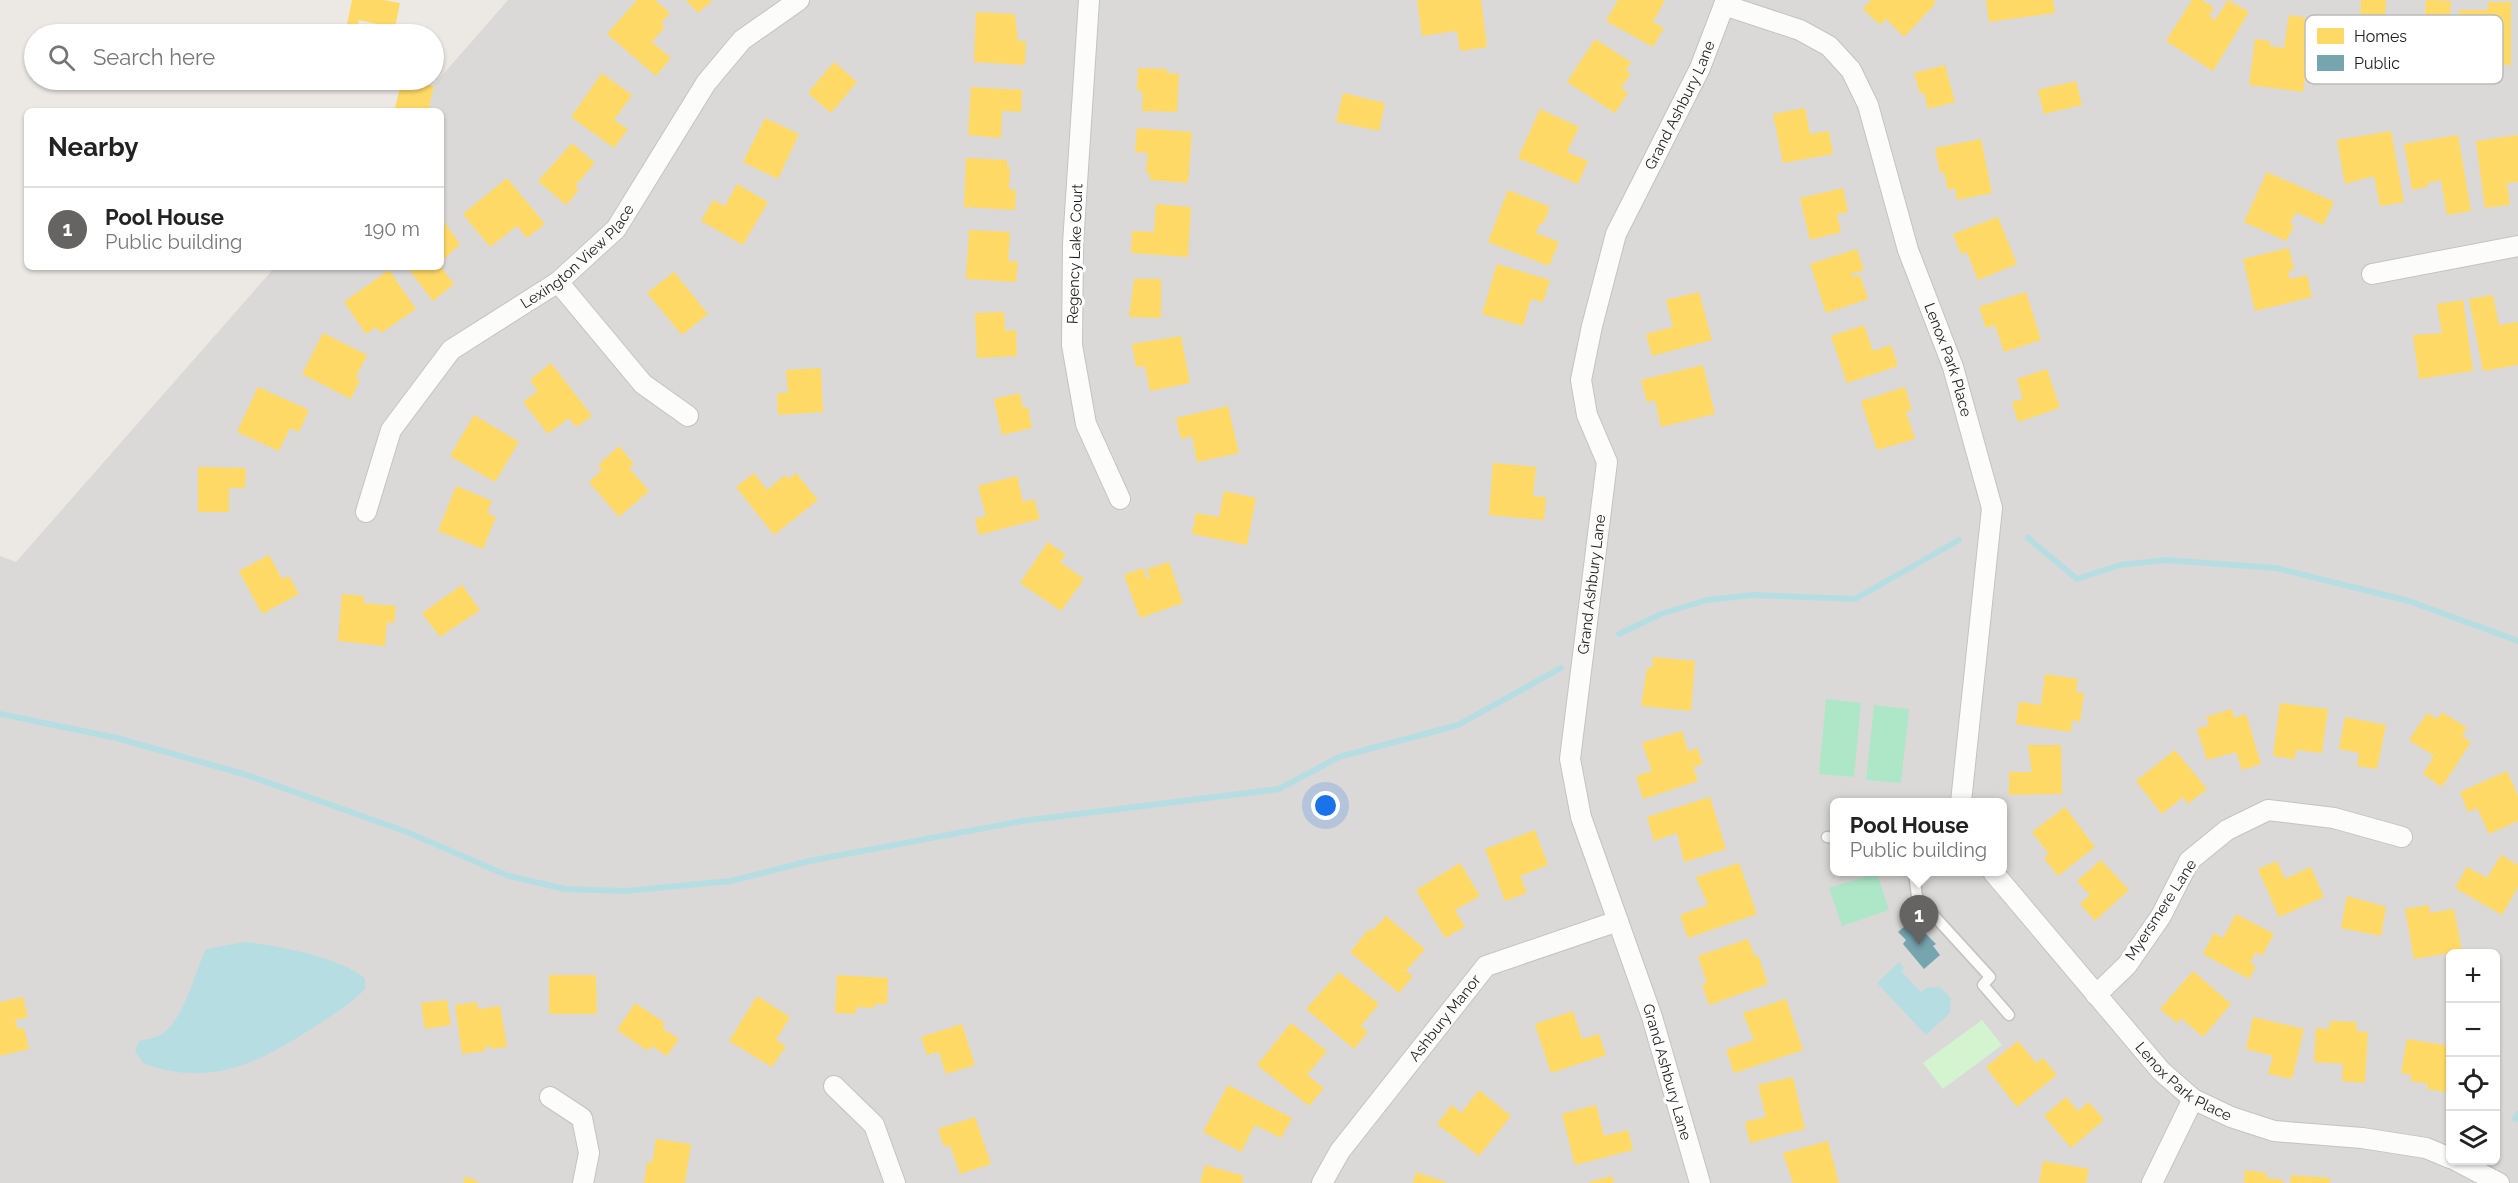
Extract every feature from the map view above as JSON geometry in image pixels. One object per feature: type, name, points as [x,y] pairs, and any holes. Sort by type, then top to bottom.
[{"type":"street","name":"Lexington View Place","points":[[366,512],[391,429],[451,350],[558,282],[616,230],[706,83],[742,40],[799,0]]},
{"type":"street","name":"Regency Lake Court","points":[[1089,0],[1073,244],[1072,345],[1086,424],[1119,499]]},
{"type":"street","name":"Lenox Park Place","points":[[1725,3],[1800,30],[1829,46],[1851,70],[1868,105],[1908,250],[1953,367],[1992,508],[1960,798]]},
{"type":"street","name":"Grand Ashbury Lane","points":[[1700,1183],[1652,1017],[1581,817],[1570,759],[1607,462],[1587,415],[1581,380],[1592,326],[1616,234],[1700,68],[1725,3]]},
{"type":"street","points":[[2372,274],[2518,246]]},
{"type":"street","points":[[558,282],[643,384],[688,416]]},
{"type":"street","name":"Myersmere Lane","points":[[2096,995],[2127,965],[2161,916],[2189,861],[2227,830],[2268,810],[2334,818],[2402,837]]},
{"type":"street","name":"Lenox Park Place","points":[[1996,876],[2161,1071],[2193,1099],[2231,1117],[2274,1131],[2362,1138],[2426,1148],[2446,1156]]},
{"type":"street","name":"Ashbury Manor","points":[[1322,1183],[1340,1151],[1486,966],[1618,921]]},
{"type":"street","points":[[834,1086],[874,1125],[895,1183]]},
{"type":"street","points":[[550,1097],[582,1118],[588,1153],[583,1183]]},
{"type":"street","points":[[2152,1183],[2193,1099]]},
{"type":"street","points":[[2463,1165],[2499,1183]]},
{"type":"lane","points":[[1914,876],[1917,897],[1990,977],[1983,985],[2009,1015]]},
{"type":"shaded area","points":[[508,0],[2518,0],[2518,1183],[0,1183],[0,556],[16,562],[272,270],[444,270],[444,108],[414,108],[429,90],[444,90],[444,73]]},
{"type":"shaded area","points":[[1814,803],[1830,805],[1830,863],[1807,860]]},
{"type":"shaded area","points":[[1946,892],[2016,971],[1994,990],[2016,1015],[1999,1030],[1944,968],[1971,944],[1934,903]]},
{"type":"green space","points":[[1826,699],[1861,703],[1854,777],[1819,774]]},
{"type":"green space","points":[[1874,705],[1909,709],[1901,783],[1866,780]]},
{"type":"green space","points":[[1867,876],[1878,876],[1889,910],[1842,926],[1829,888]]},
{"type":"green space","points":[[1982,1020],[2002,1045],[1943,1089],[1923,1063]]},
{"type":"water","points":[[245,942],[290,949],[340,964],[365,978],[365,989],[341,1010],[273,1052],[232,1068],[190,1073],[167,1070],[143,1063],[135,1051],[139,1041],[158,1036],[174,1021],[187,997],[206,949]]},
{"type":"water","points":[[1899,962],[1904,968],[1901,971],[1921,992],[1926,988],[1940,987],[1951,998],[1950,1013],[1926,1035],[1877,983]]},
{"type":"building: Homes","points":[[352,0],[384,0],[400,3],[396,24],[377,24],[359,20],[358,24],[347,24]]},
{"type":"building: Homes","points":[[637,0],[655,0],[670,13],[661,24],[665,27],[652,42],[671,58],[656,76],[607,34]]},
{"type":"building: Homes","points":[[686,0],[713,0],[698,13]]},
{"type":"building: Homes","points":[[1417,0],[1481,0],[1487,47],[1460,51],[1457,31],[1422,36]]},
{"type":"building: Homes","points":[[1618,0],[1665,0],[1653,22],[1664,28],[1653,47],[1606,21]]},
{"type":"building: Homes","points":[[1871,0],[1933,0],[1936,3],[1904,37],[1886,19],[1880,25],[1863,9]]},
{"type":"building: Homes","points":[[1986,0],[2053,0],[2055,13],[1989,22]]},
{"type":"building: Homes","points":[[2192,0],[2202,0],[2214,8],[2209,16],[2215,20],[2228,0],[2249,12],[2213,71],[2166,41]]},
{"type":"building: Homes","points":[[2361,0],[2386,0],[2385,15],[2360,15]]},
{"type":"building: Homes","points":[[2426,0],[2451,1],[2450,15],[2425,15]]},
{"type":"building: Homes","points":[[2488,2],[2511,2],[2511,65],[2503,65],[2503,15],[2459,15],[2459,10],[2488,10]]},
{"type":"building: Homes","points":[[976,12],[1015,14],[1018,41],[1026,41],[1025,65],[974,62]]},
{"type":"building: Homes","points":[[2289,15],[2305,18],[2303,92],[2249,85],[2255,39],[2270,41],[2270,46],[2284,48]]},
{"type":"building: Homes","points":[[1595,39],[1631,62],[1626,71],[1631,74],[1621,88],[1628,93],[1615,113],[1567,82]]},
{"type":"building: Homes","points":[[834,62],[857,82],[831,113],[808,93]]},
{"type":"building: Homes","points":[[1945,65],[1955,102],[1928,109],[1924,92],[1920,94],[1914,73]]},
{"type":"building: Homes","points":[[1138,68],[1167,69],[1167,73],[1179,74],[1177,112],[1142,111],[1143,92],[1137,91]]},
{"type":"building: Homes","points":[[602,73],[632,95],[614,120],[628,129],[614,148],[571,117]]},
{"type":"building: Homes","points":[[2076,81],[2082,105],[2044,114],[2038,90]]},
{"type":"building: Homes","points":[[971,87],[1022,90],[1021,112],[1002,111],[1001,138],[968,135]]},
{"type":"building: Homes","points":[[400,90],[433,90],[429,108],[395,108]]},
{"type":"building: Homes","points":[[1343,93],[1385,103],[1379,131],[1336,122]]},
{"type":"building: Homes","points":[[1805,108],[1810,134],[1829,131],[1833,154],[1783,163],[1773,114]]},
{"type":"building: Homes","points":[[1540,109],[1579,127],[1567,152],[1588,161],[1578,184],[1518,158]]},
{"type":"building: Homes","points":[[765,118],[799,134],[778,179],[743,162]]},
{"type":"building: Homes","points":[[1137,128],[1192,132],[1188,183],[1150,180],[1150,174],[1146,173],[1148,153],[1135,152]]},
{"type":"building: Homes","points":[[2391,131],[2404,202],[2380,206],[2374,176],[2345,184],[2337,140]]},
{"type":"building: Homes","points":[[2458,135],[2471,211],[2447,215],[2441,180],[2427,183],[2428,187],[2412,190],[2404,144]]},
{"type":"building: Homes","points":[[2518,135],[2518,182],[2507,183],[2510,205],[2485,208],[2476,141]]},
{"type":"building: Homes","points":[[1981,139],[1992,193],[1957,200],[1955,188],[1948,190],[1944,172],[1940,173],[1935,148]]},
{"type":"building: Homes","points":[[572,143],[595,163],[575,186],[579,190],[566,205],[538,181]]},
{"type":"building: Homes","points":[[966,158],[1007,160],[1007,167],[1010,167],[1009,189],[1016,190],[1015,210],[964,207]]},
{"type":"building: Homes","points":[[2267,172],[2334,202],[2323,225],[2296,212],[2290,224],[2294,226],[2286,241],[2244,222]]},
{"type":"building: Homes","points":[[507,178],[545,224],[527,238],[517,226],[490,247],[463,214]]},
{"type":"building: Homes","points":[[737,184],[768,202],[743,245],[701,221],[713,200],[725,206]]},
{"type":"building: Homes","points":[[1843,188],[1848,212],[1837,214],[1841,232],[1810,240],[1800,198]]},
{"type":"building: Homes","points":[[1508,190],[1550,207],[1543,224],[1540,223],[1536,233],[1559,242],[1549,266],[1488,242]]},
{"type":"building: Homes","points":[[1156,204],[1191,207],[1188,257],[1131,253],[1132,231],[1154,232]]},
{"type":"building: Homes","points":[[1998,217],[2017,264],[1978,280],[1967,252],[1961,254],[1953,234]]},
{"type":"building: Homes","points":[[444,222],[460,244],[444,259]]},
{"type":"building: Homes","points":[[969,230],[1010,232],[1008,261],[1018,261],[1016,282],[966,279]]},
{"type":"building: Homes","points":[[2289,248],[2294,270],[2288,271],[2290,279],[2307,275],[2312,297],[2255,311],[2243,259]]},
{"type":"building: Homes","points":[[1857,249],[1864,270],[1851,274],[1852,277],[1860,275],[1868,299],[1826,313],[1810,264]]},
{"type":"building: Homes","points":[[1497,264],[1550,280],[1543,302],[1531,299],[1523,326],[1482,314]]},
{"type":"building: Homes","points":[[389,270],[416,309],[381,333],[376,327],[366,334],[344,302]]},
{"type":"building: Homes","points":[[409,270],[443,270],[454,284],[433,301]]},
{"type":"building: Homes","points":[[674,272],[708,314],[682,335],[647,293]]},
{"type":"building: Homes","points":[[1134,279],[1161,279],[1161,318],[1129,317]]},
{"type":"building: Homes","points":[[1699,292],[1712,340],[1652,356],[1646,334],[1673,327],[1666,300]]},
{"type":"building: Homes","points":[[2026,292],[2041,340],[2004,352],[1995,325],[1986,328],[1979,307]]},
{"type":"building: Homes","points":[[2493,295],[2499,325],[2518,322],[2518,365],[2483,371],[2469,299]]},
{"type":"building: Homes","points":[[2463,300],[2473,371],[2419,379],[2413,335],[2442,333],[2437,304]]},
{"type":"building: Homes","points":[[1004,312],[1005,331],[1016,330],[1017,356],[977,358],[975,313]]},
{"type":"building: Homes","points":[[1864,325],[1873,351],[1891,345],[1898,366],[1847,383],[1831,336]]},
{"type":"building: Homes","points":[[323,333],[367,355],[356,377],[360,380],[351,399],[302,374]]},
{"type":"building: Homes","points":[[1181,336],[1190,383],[1150,391],[1145,366],[1136,367],[1132,344]]},
{"type":"building: Homes","points":[[551,363],[592,416],[576,427],[569,418],[548,434],[523,402],[538,391],[530,380]]},
{"type":"building: Homes","points":[[1703,365],[1715,414],[1661,427],[1655,400],[1647,402],[1641,380]]},
{"type":"building: Homes","points":[[821,368],[823,412],[778,415],[777,393],[788,393],[786,370]]},
{"type":"building: Homes","points":[[2047,369],[2060,408],[2018,422],[2012,402],[2023,399],[2017,379]]},
{"type":"building: Homes","points":[[258,387],[309,410],[299,432],[290,428],[279,451],[237,432]]},
{"type":"building: Homes","points":[[1905,387],[1912,410],[1906,411],[1915,439],[1877,450],[1861,401]]},
{"type":"building: Homes","points":[[1020,393],[1023,408],[1028,407],[1032,428],[1002,435],[994,399]]},
{"type":"building: Homes","points":[[1228,406],[1239,453],[1197,462],[1192,436],[1181,439],[1176,418]]},
{"type":"building: Homes","points":[[474,415],[519,442],[495,482],[450,456]]},
{"type":"building: Homes","points":[[619,446],[634,464],[629,468],[649,491],[619,517],[589,482],[602,470],[598,465]]},
{"type":"building: Homes","points":[[1493,463],[1536,467],[1533,496],[1546,497],[1544,520],[1489,515]]},
{"type":"building: Homes","points":[[198,467],[246,468],[245,488],[229,488],[229,512],[198,512]]},
{"type":"building: Homes","points":[[754,473],[767,490],[785,475],[788,479],[796,473],[818,500],[774,535],[736,487]]},
{"type":"building: Homes","points":[[1017,476],[1023,502],[1034,499],[1040,519],[979,535],[975,519],[986,516],[978,486]]},
{"type":"building: Homes","points":[[456,486],[492,501],[487,513],[496,517],[483,549],[438,531]]},
{"type":"building: Homes","points":[[1224,491],[1256,498],[1247,545],[1192,534],[1196,513],[1219,517]]},
{"type":"building: Homes","points":[[1048,542],[1066,555],[1060,562],[1084,579],[1061,611],[1020,583]]},
{"type":"building: Homes","points":[[269,555],[282,579],[289,576],[299,594],[262,614],[239,571]]},
{"type":"building: Homes","points":[[1169,562],[1183,603],[1140,618],[1124,575],[1143,568],[1147,579],[1150,578],[1147,569]]},
{"type":"building: Homes","points":[[462,585],[480,610],[440,637],[422,613]]},
{"type":"building: Homes","points":[[342,594],[364,596],[363,603],[396,606],[394,623],[387,622],[385,646],[338,641]]},
{"type":"building: Homes","points":[[1653,657],[1695,661],[1691,711],[1641,706],[1647,668],[1652,668]]},
{"type":"building: Homes","points":[[2045,674],[2078,679],[2076,692],[2084,693],[2080,722],[2072,720],[2071,732],[2016,724],[2019,702],[2041,705]]},
{"type":"building: Homes","points":[[2280,703],[2328,709],[2322,753],[2296,750],[2295,759],[2273,756]]},
{"type":"building: Homes","points":[[2232,709],[2234,718],[2246,714],[2261,764],[2242,770],[2236,752],[2207,760],[2197,729],[2209,725],[2206,717]]},
{"type":"building: Homes","points":[[2442,712],[2467,728],[2462,736],[2471,742],[2442,787],[2423,774],[2434,756],[2409,740],[2427,713],[2437,719]]},
{"type":"building: Homes","points":[[2345,717],[2386,725],[2377,769],[2357,766],[2359,753],[2339,749]]},
{"type":"building: Homes","points":[[1682,731],[1688,751],[1697,748],[1703,764],[1693,767],[1698,781],[1643,799],[1636,776],[1652,771],[1642,743]]},
{"type":"building: Homes","points":[[2028,745],[2061,745],[2062,794],[2009,795],[2009,772],[2032,772]]},
{"type":"building: Homes","points":[[2175,750],[2207,789],[2188,804],[2183,797],[2162,814],[2136,781]]},
{"type":"building: Homes","points":[[2507,771],[2518,796],[2518,821],[2489,834],[2477,808],[2468,812],[2460,792]]},
{"type":"building: Homes","points":[[1710,797],[1726,849],[1684,862],[1677,833],[1654,841],[1647,817]]},
{"type":"building: Homes","points":[[2065,807],[2095,847],[2058,876],[2044,858],[2049,854],[2032,832]]},
{"type":"building: Homes","points":[[1535,830],[1548,865],[1520,876],[1527,893],[1505,901],[1485,849]]},
{"type":"building: Homes","points":[[2501,855],[2518,865],[2518,887],[2502,915],[2455,888],[2467,867],[2487,878]]},
{"type":"building: Homes","points":[[2101,860],[2129,890],[2095,921],[2080,904],[2090,895],[2077,881]]},
{"type":"building: Homes","points":[[2277,861],[2285,879],[2311,867],[2324,897],[2279,917],[2258,869]]},
{"type":"building: Homes","points":[[1460,863],[1480,896],[1455,910],[1465,927],[1445,938],[1416,890]]},
{"type":"building: Homes","points":[[1739,863],[1757,914],[1688,938],[1680,915],[1708,905],[1696,877]]},
{"type":"building: Homes","points":[[2347,896],[2386,907],[2381,936],[2341,928]]},
{"type":"building: Homes","points":[[2429,905],[2430,913],[2454,909],[2462,949],[2446,949],[2446,954],[2414,959],[2405,909]]},
{"type":"building: Homes","points":[[2236,914],[2274,934],[2262,956],[2256,952],[2250,963],[2256,966],[2249,979],[2203,954],[2214,933],[2223,938]]},
{"type":"building: Homes","points":[[1386,916],[1425,949],[1406,971],[1413,976],[1399,993],[1350,952],[1369,929],[1372,931]]},
{"type":"building: Homes","points":[[1748,939],[1755,957],[1758,955],[1768,984],[1709,1005],[1702,984],[1707,983],[1698,956]]},
{"type":"building: Homes","points":[[2193,971],[2231,1004],[2203,1037],[2181,1018],[2177,1023],[2160,1009]]},
{"type":"building: Homes","points":[[1339,972],[1379,1004],[1361,1026],[1368,1032],[1354,1049],[1306,1009]]},
{"type":"building: Homes","points":[[549,975],[596,975],[597,1014],[549,1014]]},
{"type":"building: Homes","points":[[837,975],[888,978],[887,1004],[874,1004],[874,1008],[856,1007],[856,1014],[835,1013]]},
{"type":"building: Homes","points":[[757,996],[790,1017],[776,1040],[786,1046],[772,1067],[729,1041]]},
{"type":"building: Homes","points":[[23,997],[28,1017],[15,1020],[18,1029],[24,1028],[29,1049],[0,1056],[0,1002]]},
{"type":"building: Homes","points":[[1786,999],[1803,1050],[1734,1073],[1726,1050],[1754,1040],[1743,1013]]},
{"type":"building: Homes","points":[[447,1000],[451,1025],[425,1029],[421,1003]]},
{"type":"building: Homes","points":[[477,1002],[478,1009],[500,1006],[507,1047],[491,1049],[491,1046],[485,1047],[485,1051],[462,1054],[455,1005]]},
{"type":"building: Homes","points":[[635,1003],[665,1023],[662,1028],[679,1039],[667,1056],[652,1046],[648,1051],[617,1030]]},
{"type":"building: Homes","points":[[1573,1011],[1582,1039],[1599,1034],[1606,1055],[1551,1073],[1535,1024]]},
{"type":"building: Homes","points":[[2253,1017],[2304,1029],[2292,1079],[2268,1074],[2273,1056],[2246,1049]]},
{"type":"building: Homes","points":[[2330,1021],[2357,1022],[2356,1031],[2368,1032],[2365,1083],[2342,1081],[2343,1064],[2314,1062],[2316,1028],[2329,1029]]},
{"type":"building: Homes","points":[[1291,1023],[1327,1051],[1307,1075],[1324,1088],[1309,1106],[1257,1065]]},
{"type":"building: Homes","points":[[962,1024],[975,1065],[946,1074],[939,1052],[927,1055],[921,1037]]},
{"type":"building: Homes","points":[[2407,1039],[2446,1045],[2446,1092],[2427,1089],[2428,1084],[2410,1081],[2412,1075],[2401,1073]]},
{"type":"building: Homes","points":[[2018,1041],[2036,1063],[2043,1058],[2057,1075],[2017,1107],[1986,1067]]},
{"type":"building: Homes","points":[[1793,1077],[1805,1129],[1750,1143],[1745,1122],[1766,1117],[1758,1085]]},
{"type":"building: Homes","points":[[1228,1085],[1292,1118],[1281,1138],[1255,1125],[1241,1152],[1203,1132]]},
{"type":"building: Homes","points":[[1479,1090],[1511,1116],[1479,1156],[1437,1124],[1452,1105],[1461,1113]]},
{"type":"building: Homes","points":[[2066,1097],[2078,1111],[2089,1102],[2104,1120],[2071,1148],[2044,1116]]},
{"type":"building: Homes","points":[[1596,1105],[1604,1136],[1628,1130],[1633,1150],[1575,1165],[1562,1114]]},
{"type":"building: Homes","points":[[975,1117],[991,1164],[960,1174],[950,1145],[944,1147],[938,1129]]},
{"type":"building: Homes","points":[[656,1139],[691,1144],[685,1183],[644,1183],[647,1162],[652,1163]]},
{"type":"building: Homes","points":[[1828,1141],[1839,1183],[1793,1183],[1783,1153]]},
{"type":"building: Homes","points":[[2043,1161],[2089,1169],[2086,1183],[2039,1183]]},
{"type":"building: Homes","points":[[1205,1165],[1244,1176],[1242,1183],[1200,1183]]},
{"type":"building: Homes","points":[[2245,1170],[2267,1173],[2266,1178],[2283,1180],[2283,1183],[2244,1183]]},
{"type":"building: Homes","points":[[1416,1172],[1448,1183],[1413,1183]]},
{"type":"building: Homes","points":[[2291,1175],[2330,1178],[2330,1183],[2290,1183]]},
{"type":"building: Homes","points":[[466,1176],[480,1183],[463,1183]]},
{"type":"building: Homes","points":[[1612,1176],[1614,1183],[1589,1183],[1589,1182]]},
{"type":"building: Public","points":[[1912,920],[1936,944],[1933,946],[1940,955],[1924,969],[1903,944],[1906,940],[1898,932]]},
{"type":"waterway","points":[[2028,538],[2077,579],[2120,565],[2166,560],[2276,568],[2409,601],[2518,641]]},
{"type":"waterway","points":[[1619,634],[1661,614],[1707,600],[1753,595],[1855,599],[1959,540]]},
{"type":"waterway","points":[[0,714],[117,738],[247,775],[407,832],[509,876],[565,889],[625,891],[731,881],[809,861],[1022,821],[1279,789],[1339,757],[1458,725],[1561,668]]},
{"type":"waterway","points":[[2515,1119],[2518,1114]]},
{"type":"place","name":"Pool House","points":[[1919,945]]}]
